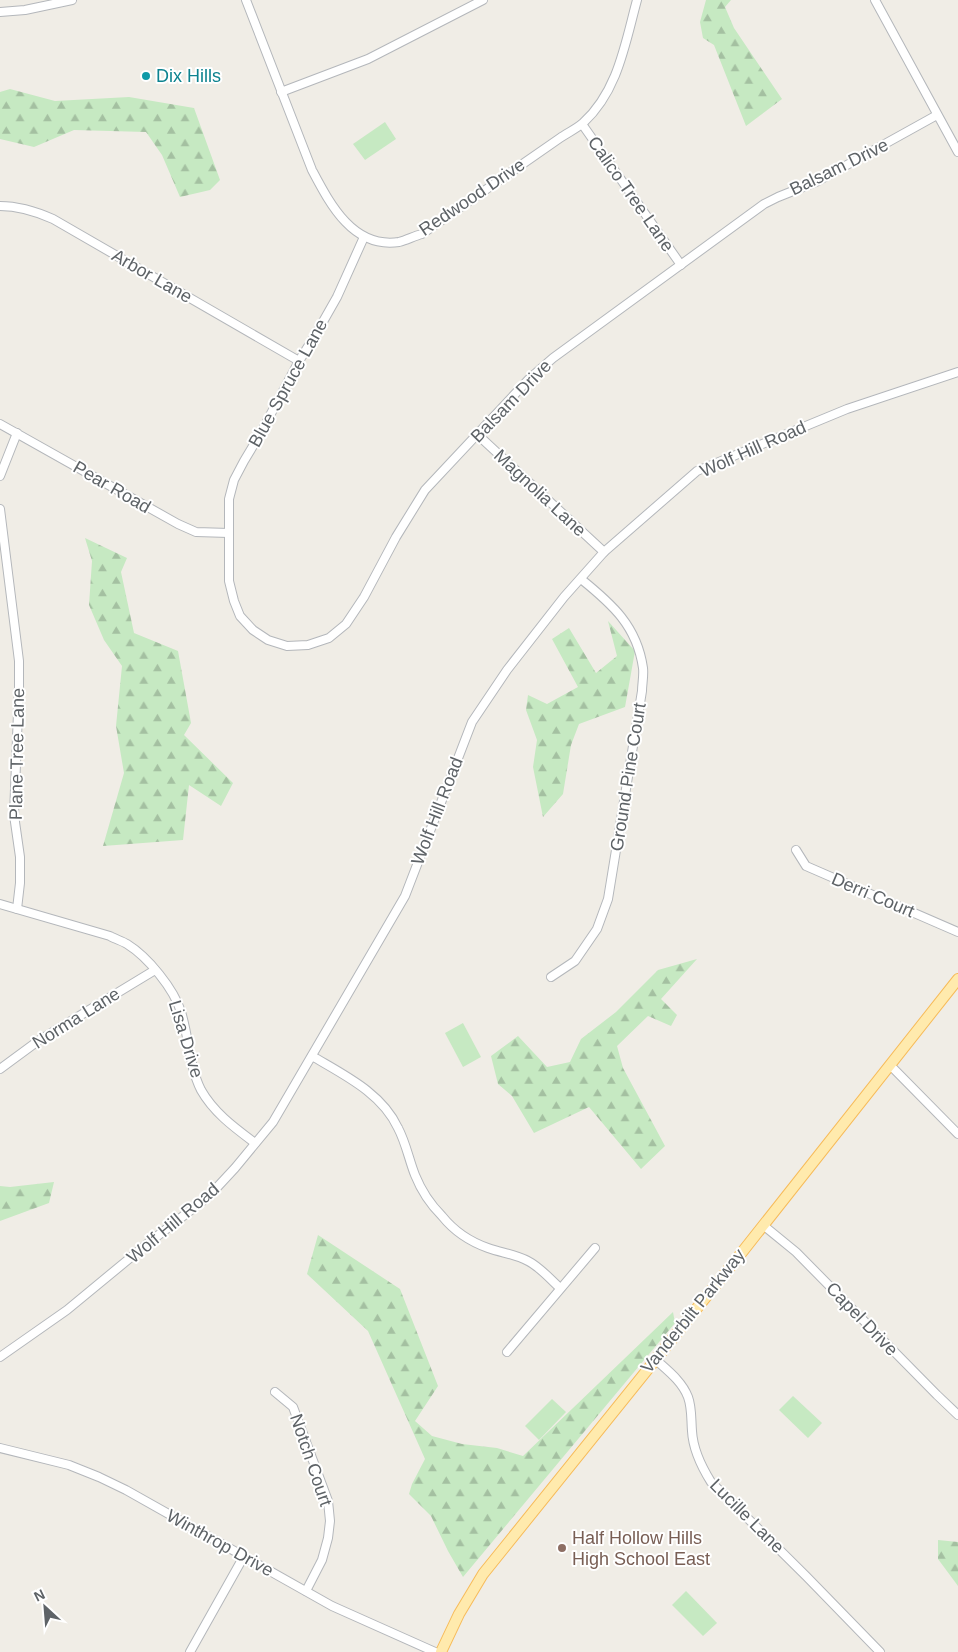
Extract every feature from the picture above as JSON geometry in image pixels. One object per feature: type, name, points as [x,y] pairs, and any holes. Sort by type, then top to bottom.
[{"type":"main road","name":"Vanderbilt Parkway","points":[[442,1652],[459,1614],[483,1574],[958,979]]},
{"type":"street","points":[[0,12],[25,10],[72,0]]},
{"type":"street","name":"Redwood Drive","points":[[246,0],[312,170],[323,190],[335,210],[350,227],[364,237],[381,242],[400,242],[422,234],[582,124],[609,90],[617,72],[637,0]]},
{"type":"street","points":[[282,92],[368,59],[483,0]]},
{"type":"street","points":[[875,0],[958,152]]},
{"type":"street","name":"Balsam Drive","points":[[229,532],[229,581],[240,616],[253,630],[268,640],[288,646],[308,645],[329,638],[346,624],[364,597],[396,537],[425,490],[529,379],[553,358],[764,204],[778,196],[818,181],[938,116]]},
{"type":"street","name":"Calico Tree Lane","points":[[582,124],[681,265]]},
{"type":"street","name":"Arbor Lane","points":[[0,206],[14,206],[34,211],[53,219],[299,361]]},
{"type":"street","name":"Blue Spruce Lane","points":[[229,532],[229,499],[234,480],[337,296],[364,237]]},
{"type":"street","name":"Wolf Hill Road","points":[[0,1357],[67,1310],[209,1196],[273,1122],[405,896],[472,722],[507,670],[564,597],[604,552],[697,471],[847,409],[958,372]]},
{"type":"street","name":"Pear Road","points":[[0,424],[178,524],[196,532],[229,532]]},
{"type":"street","points":[[0,476],[17,433]]},
{"type":"street","name":"Magnolia Lane","points":[[478,435],[604,552]]},
{"type":"street","name":"Plane Tree Lane","points":[[0,509],[19,661],[14,814],[20,856],[20,883],[17,909]]},
{"type":"street","name":"Ground Pine Court","points":[[551,977],[575,961],[597,930],[608,899],[642,691],[643,669],[630,627],[602,596],[581,578]]},
{"type":"street","name":"Derri Court","points":[[796,850],[806,866],[958,932]]},
{"type":"street","name":"Lisa Drive","points":[[0,904],[110,936],[126,943],[140,954],[171,990],[181,1010],[193,1068],[201,1089],[215,1109],[255,1143]]},
{"type":"street","name":"Norma Lane","points":[[0,1069],[38,1041],[155,970]]},
{"type":"street","points":[[312,1056],[367,1090],[386,1108],[398,1128],[416,1176],[426,1196],[458,1232],[490,1249],[510,1253],[530,1262],[560,1288]]},
{"type":"street","points":[[890,1065],[958,1134]]},
{"type":"street","name":"Capel Drive","points":[[763,1225],[796,1252],[958,1415]]},
{"type":"street","points":[[507,1352],[595,1248]]},
{"type":"street","name":"Lucille Lane","points":[[655,1359],[677,1378],[688,1396],[692,1413],[692,1432],[695,1450],[710,1482],[880,1652]]},
{"type":"street","name":"Notch Court","points":[[275,1392],[294,1407],[328,1502],[330,1521],[328,1538],[322,1560],[306,1590]]},
{"type":"street","name":"Winthrop Drive","points":[[0,1448],[69,1466],[99,1477],[126,1490],[332,1606],[435,1652]]},
{"type":"street","points":[[190,1652],[244,1556]]},
{"type":"green space","points":[[706,0],[731,0],[725,7],[734,28],[782,99],[746,126],[714,45],[703,38],[700,22]]},
{"type":"green space","points":[[10,89],[55,101],[129,97],[194,108],[220,180],[210,190],[180,197],[162,155],[146,132],[74,130],[34,147],[0,139],[0,92]]},
{"type":"green space","points":[[385,122],[396,139],[365,160],[353,144]]},
{"type":"green space","points":[[85,538],[127,558],[121,572],[134,633],[178,651],[191,723],[184,735],[233,783],[221,806],[189,785],[183,840],[103,846],[124,773],[116,726],[122,666],[104,640],[89,605],[92,561]]},
{"type":"green space","points":[[608,621],[635,651],[625,707],[579,724],[571,745],[563,794],[543,817],[533,767],[537,740],[526,710],[528,695],[547,704],[578,687],[552,639],[569,628],[596,673],[617,656]]},
{"type":"green space","points":[[697,959],[661,999],[677,1015],[671,1026],[648,1016],[617,1046],[623,1068],[665,1146],[641,1169],[589,1107],[534,1133],[512,1096],[498,1084],[491,1056],[518,1036],[547,1067],[570,1062],[581,1039],[616,1012],[658,970]]},
{"type":"green space","points":[[463,1023],[481,1057],[463,1067],[445,1033]]},
{"type":"green space","points":[[54,1182],[49,1203],[0,1221],[0,1186],[10,1187]]},
{"type":"green space","points":[[318,1235],[400,1289],[438,1386],[415,1421],[432,1436],[462,1444],[497,1448],[523,1456],[673,1312],[675,1323],[463,1577],[431,1516],[409,1494],[425,1459],[368,1331],[307,1274]]},
{"type":"green space","points":[[793,1396],[822,1423],[808,1438],[779,1410]]},
{"type":"green space","points":[[552,1399],[566,1412],[539,1440],[525,1426]]},
{"type":"green space","points":[[938,1540],[958,1542],[958,1586],[938,1559]]},
{"type":"green space","points":[[686,1591],[717,1623],[703,1636],[672,1605]]},
{"type":"place","name":"Dix Hills","points":[[146,76]]},
{"type":"place","name":"Half Hollow Hills High School East","points":[[562,1548]]}]
